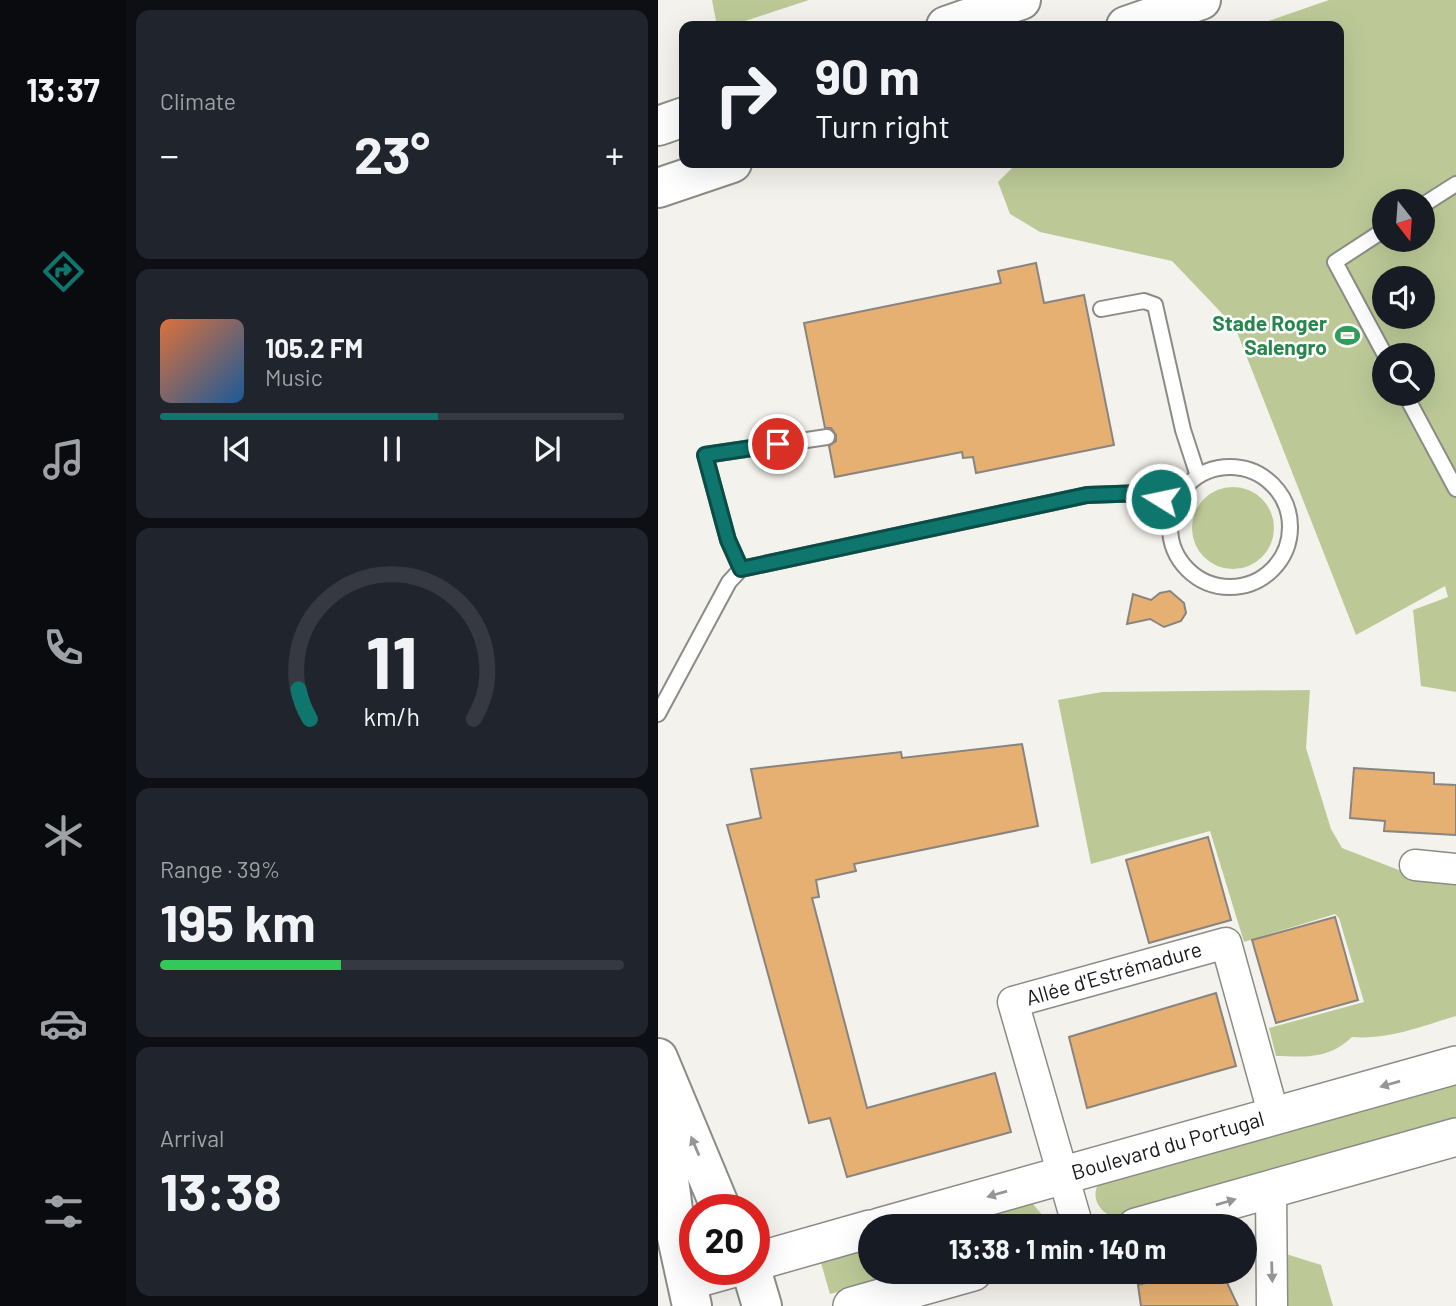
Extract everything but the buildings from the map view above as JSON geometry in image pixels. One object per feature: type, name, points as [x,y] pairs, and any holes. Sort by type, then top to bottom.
[{"type":"main road","points":[[960,21],[1021,0]]},
{"type":"main road","points":[[1140,21],[1201,0]]},
{"type":"main road","points":[[658,126],[679,119]]},
{"type":"main road","points":[[658,188],[717,168]]},
{"type":"main road","points":[[658,1058],[715,1194]]},
{"type":"main road","points":[[658,1095],[675,1225],[690,1294]]},
{"type":"main road","points":[[756,1285],[762,1306]]},
{"type":"street","points":[[1415,865],[1456,869]]},
{"type":"street","name":"Allée d'Estrémadure","points":[[1074,1214],[1013,1002],[1226,943],[1274,1116]]},
{"type":"street","name":"Boulevard du Portugal","points":[[926,1214],[1456,1065]]},
{"type":"street","points":[[1182,1214],[1456,1137]]},
{"type":"street","points":[[1270,1189],[1272,1306]]},
{"type":"street","points":[[770,1257],[858,1232]]},
{"type":"street","points":[[852,1306],[930,1284]]},
{"type":"lane","points":[[1435,197],[1456,184]]},
{"type":"lane","points":[[1372,238],[1335,262],[1379,343]]},
{"type":"lane","points":[[1101,309],[1144,301],[1154,305],[1183,430],[1198,476]]},
{"type":"lane","points":[[1411,406],[1456,489]]},
{"type":"lane","points":[[741,569],[728,540],[705,455],[827,437]]},
{"type":"lane","points":[[1236,467],[1255,472],[1272,484],[1284,499],[1290,518],[1290,537],[1284,556],[1271,572],[1254,583],[1235,588],[1215,586],[1197,577],[1182,564],[1173,546],[1170,526],[1174,506],[1184,489],[1198,476],[1217,469],[1236,467]]},
{"type":"lane","points":[[658,714],[729,582],[741,569],[1087,495],[1143,493],[1174,506]]},
{"type":"green space","points":[[712,0],[809,0],[745,21],[716,21]]},
{"type":"green space","name":"Stade Roger Salengro","points":[[1329,0],[1456,0],[1456,692],[1421,686],[1413,610],[1448,597],[1445,586],[1356,635],[1235,327],[1172,261],[1040,232],[1010,214],[998,182],[1012,168],[1344,168],[1344,21],[1268,21]]},
{"type":"green space","points":[[1225,487],[1241,487],[1256,494],[1267,505],[1274,520],[1271,544],[1262,557],[1241,569],[1225,569],[1210,562],[1199,551],[1192,536],[1192,520],[1199,505],[1210,494]]},
{"type":"green space","points":[[1310,690],[1306,748],[1331,829],[1342,848],[1404,872],[1456,880],[1456,1016],[1392,1034],[1352,1037],[1335,1049],[1317,1055],[1276,1056],[1269,1028],[1364,1002],[1339,918],[1335,914],[1244,942],[1210,831],[1091,864],[1058,700],[1102,692]]},
{"type":"green space","points":[[1456,1078],[1456,1124],[1135,1214],[1107,1214],[1101,1209],[1096,1200],[1100,1181]]},
{"type":"green space","points":[[1032,1203],[1041,1214],[982,1214]]},
{"type":"green space","points":[[858,1245],[858,1284],[868,1284],[830,1294],[819,1256]]},
{"type":"green space","points":[[1283,1253],[1321,1265],[1333,1306],[1286,1306]]},
{"type":"place","name":"Stade Roger Salengro","points":[[1347,336]]},
{"type":"route","points":[[778,444],[705,455],[728,540],[741,569],[1087,495],[1143,493],[1161,499]]}]
